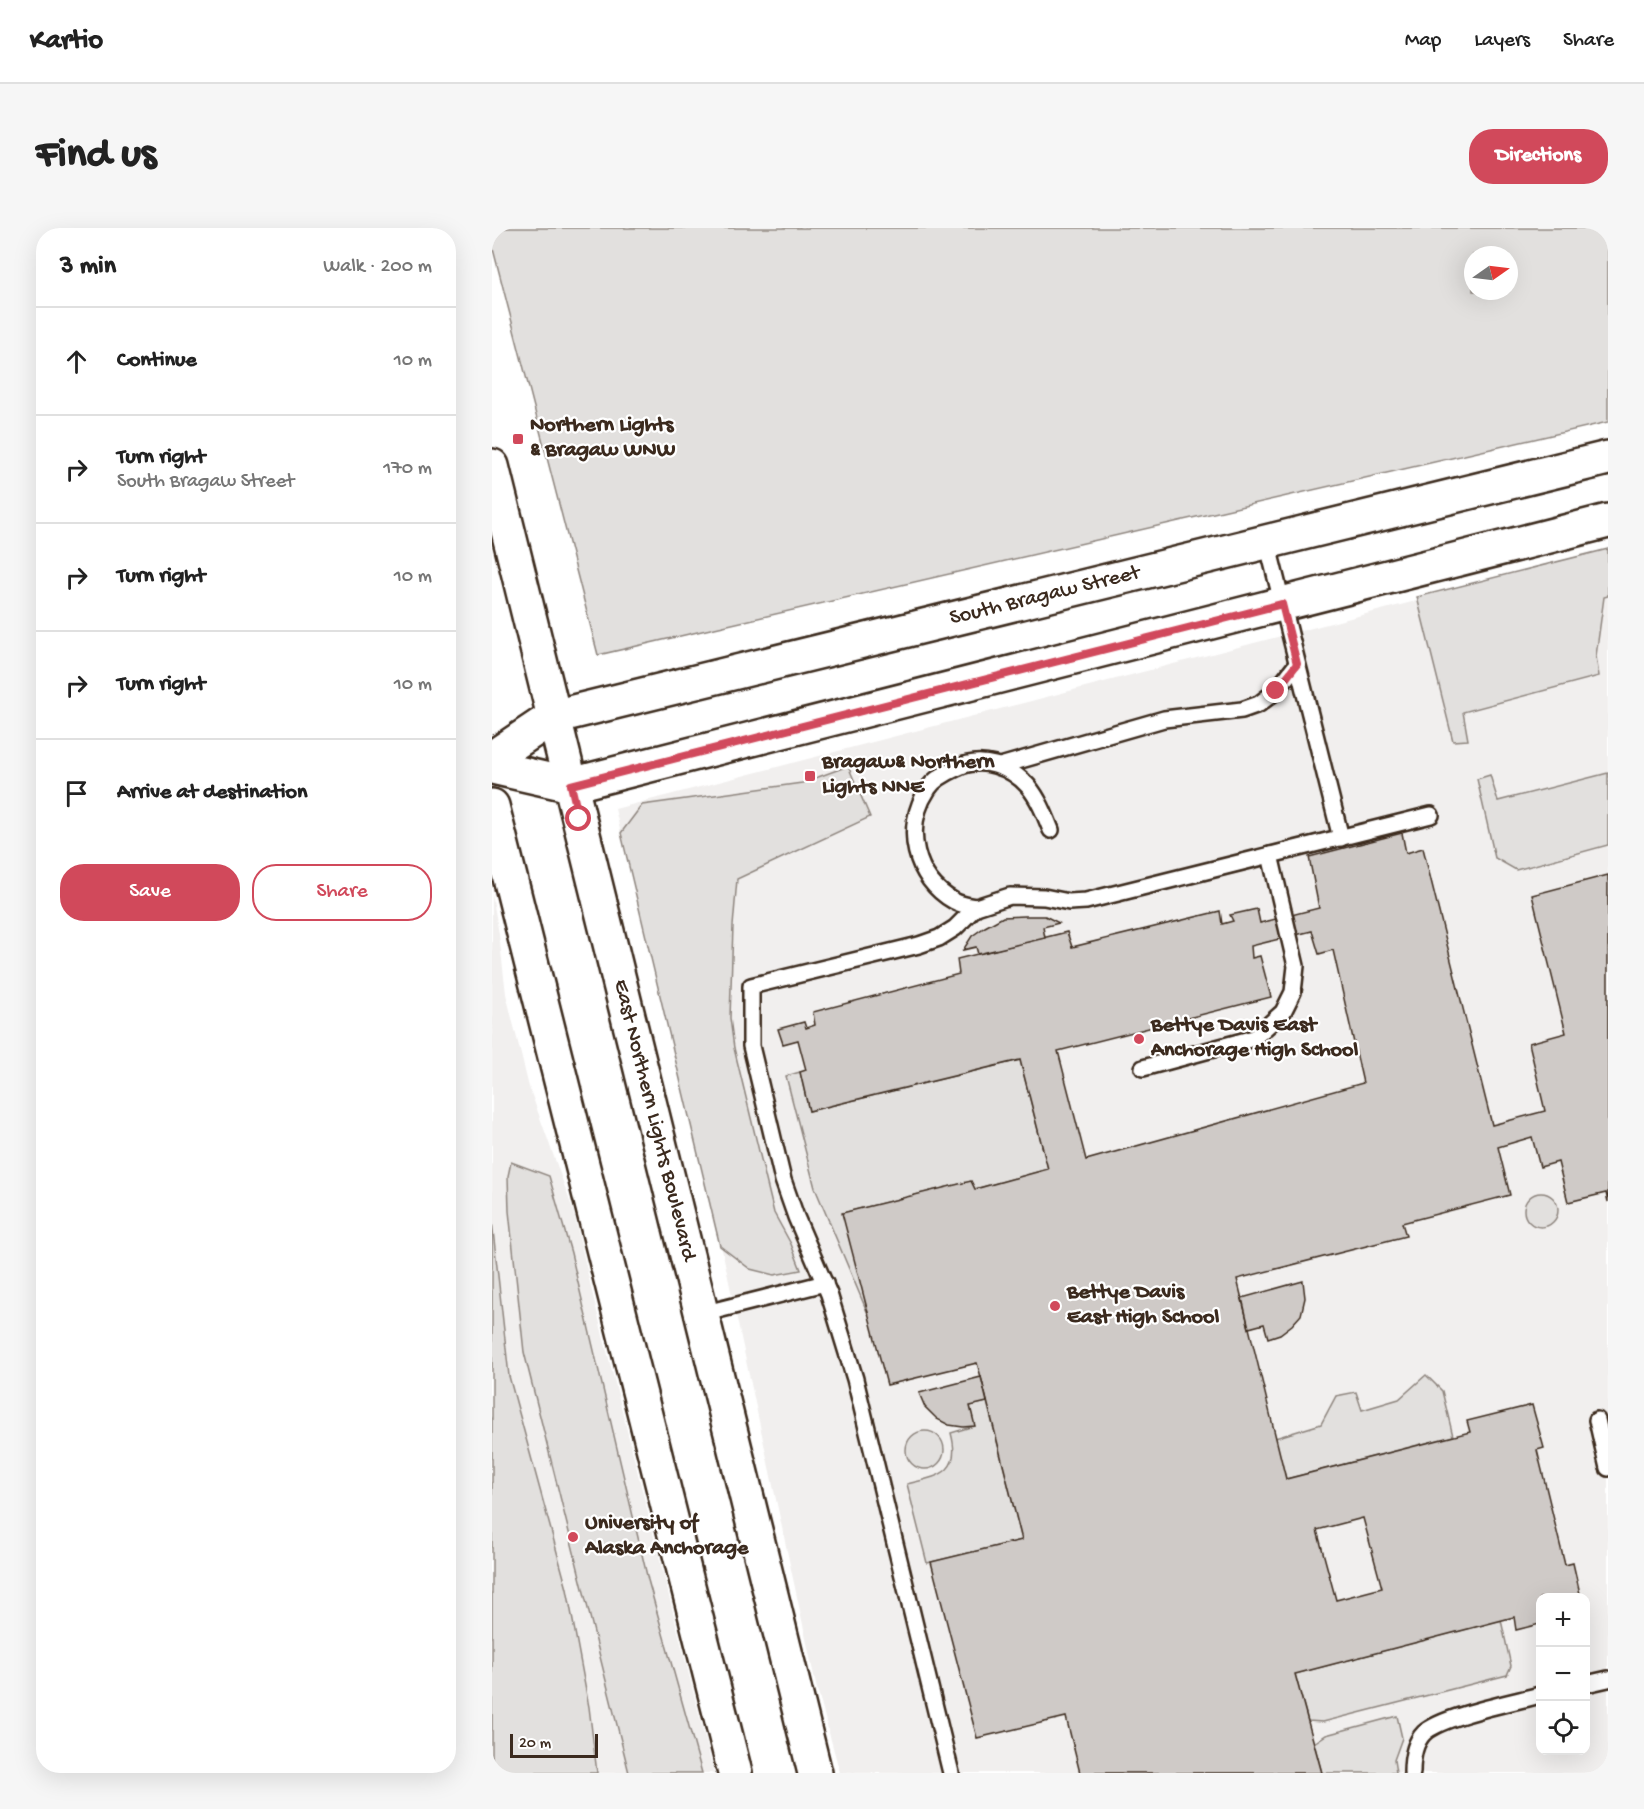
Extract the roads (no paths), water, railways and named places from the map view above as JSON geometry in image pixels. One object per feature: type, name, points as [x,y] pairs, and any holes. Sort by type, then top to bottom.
[{"type":"main road","name":"South Bragaw Street","points":[[492,758],[553,717],[1608,458]]},
{"type":"main road","name":"East Northern Lights Boulevard","points":[[492,466],[815,1773]]},
{"type":"main road","points":[[492,767],[571,785],[1608,521]]},
{"type":"main road","points":[[492,806],[735,1773]]},
{"type":"lane","points":[[1267,542],[1341,838]]},
{"type":"lane","points":[[1000,766],[1164,719],[1242,710],[1259,704],[1276,691],[1297,664]]},
{"type":"lane","points":[[976,908],[956,903],[939,891],[927,877],[918,860],[914,835],[918,810],[928,789],[944,774],[963,765],[983,763],[1000,766],[1015,774],[1028,786],[1042,807],[1051,830]]},
{"type":"lane","points":[[951,1773],[855,1379],[825,1283],[796,1217],[783,1180],[751,1046],[751,986],[919,945],[939,938],[955,928],[976,908],[1010,896],[1044,897],[1069,902],[1086,900],[1431,815]]},
{"type":"lane","points":[[1143,1068],[1254,1038],[1283,1012],[1293,992],[1296,966],[1270,855]]},
{"type":"lane","points":[[702,1314],[825,1283]]},
{"type":"lane","points":[[1598,1420],[1608,1467]]},
{"type":"lane","points":[[1590,1683],[1608,1679]]},
{"type":"lane","points":[[1412,1773],[1412,1757],[1423,1734],[1437,1725],[1444,1721],[1536,1696]]},
{"type":"place","name":"Northern Lights & Bragaw WNW","points":[[518,439]]},
{"type":"place","name":"Bragaw& Northern Lights NNE","points":[[810,776]]},
{"type":"place","name":"Bettye Davis East Anchorage High School","points":[[1139,1039]]},
{"type":"place","name":"Bettye Davis East High School","points":[[1055,1306]]},
{"type":"place","name":"University of Alaska Anchorage","points":[[573,1537]]}]
